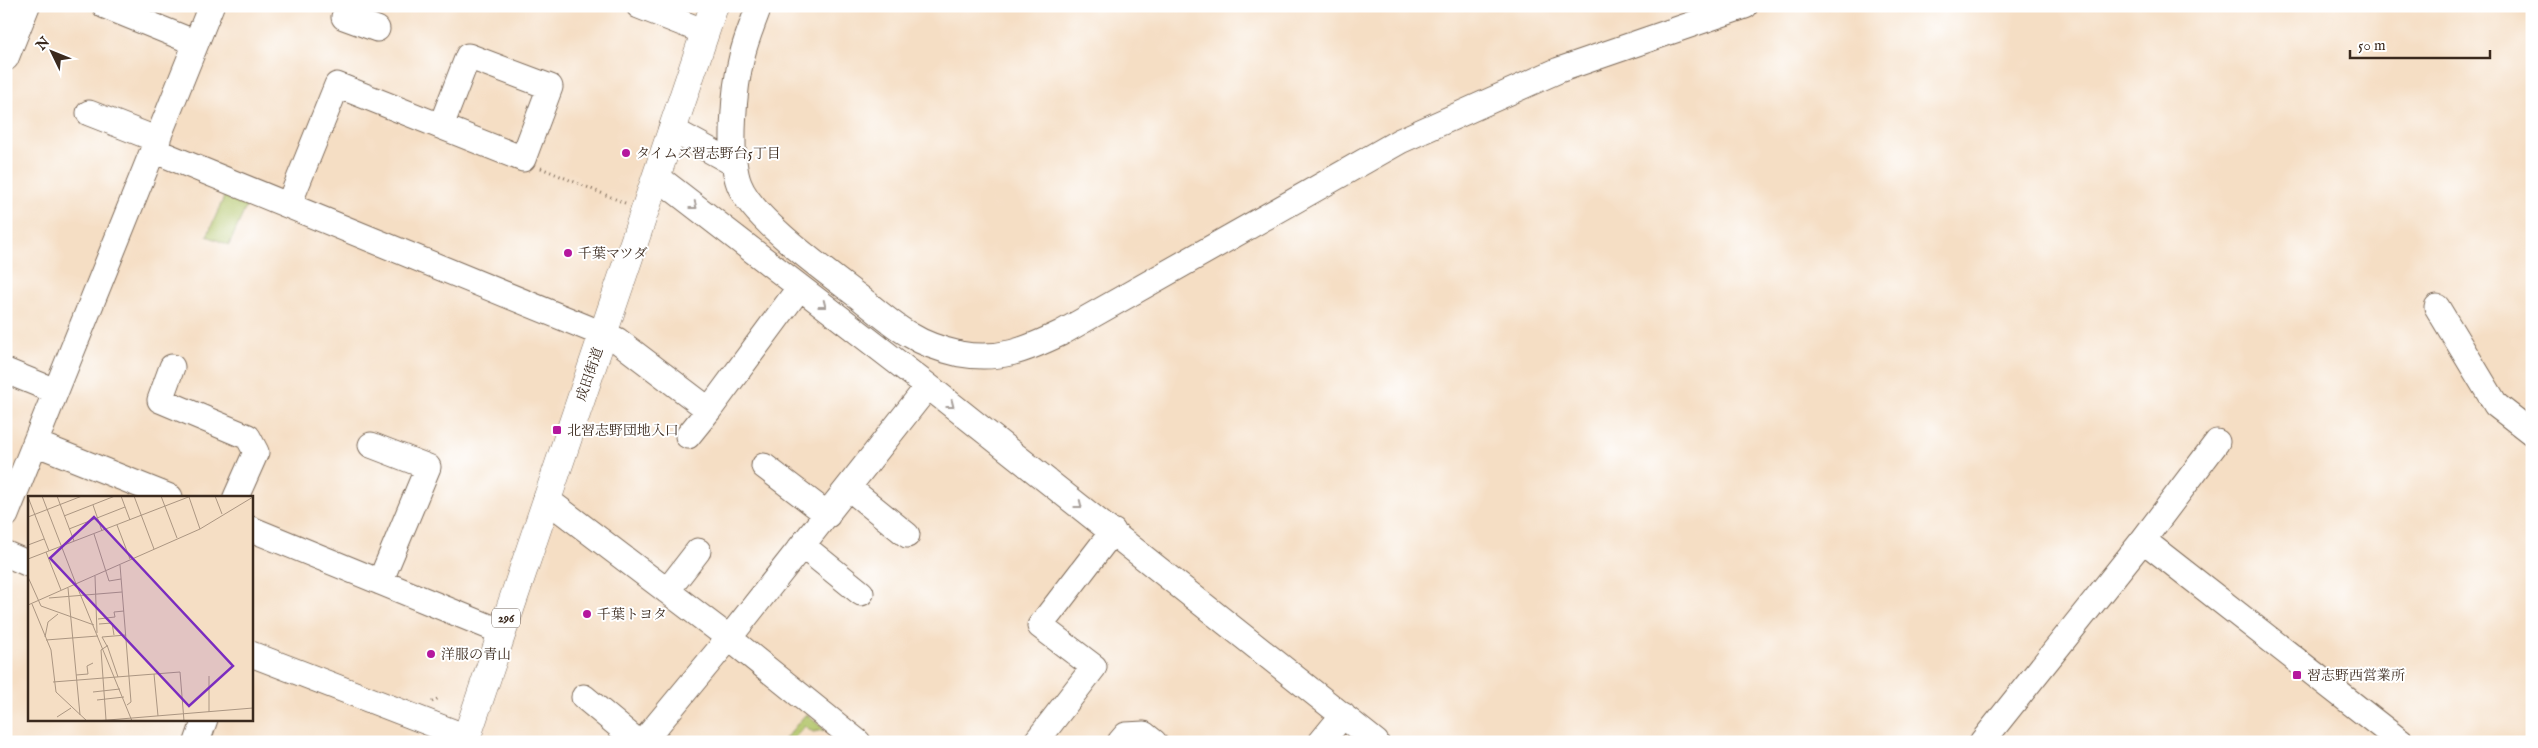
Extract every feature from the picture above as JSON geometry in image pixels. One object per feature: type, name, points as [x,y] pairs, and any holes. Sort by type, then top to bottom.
[{"type":"highway","name":"成田街道","points":[[465,739],[714,6]]},
{"type":"street","points":[[6,58],[27,6]]},
{"type":"street","points":[[105,6],[196,43]]},
{"type":"street","points":[[6,515],[211,6]]},
{"type":"street","points":[[639,6],[705,32]]},
{"type":"street","points":[[759,6],[742,57],[734,115],[733,163],[739,185],[760,214],[802,252],[909,335],[931,347],[961,354],[986,356],[1017,353],[1061,333],[1400,141],[1559,70],[1745,6]]},
{"type":"street","points":[[289,204],[337,85],[523,159],[550,87],[468,56],[441,126]]},
{"type":"street","points":[[89,112],[155,145],[289,204],[474,283],[603,333],[617,340],[709,410]]},
{"type":"street","points":[[671,129],[733,163]]},
{"type":"street","points":[[656,176],[928,386],[1376,742]]},
{"type":"street","points":[[688,436],[800,287]]},
{"type":"street","points":[[2437,307],[2496,405],[2532,433]]},
{"type":"street","points":[[172,367],[160,400],[248,437],[256,452],[236,496]]},
{"type":"street","points":[[6,371],[55,391]]},
{"type":"street","points":[[643,742],[803,546],[928,386]]},
{"type":"street","points":[[1982,742],[2143,540],[2217,442]]},
{"type":"street","points":[[35,443],[168,496]]},
{"type":"street","points":[[371,445],[428,467],[380,582]]},
{"type":"street","points":[[764,466],[828,514]]},
{"type":"street","points":[[849,488],[907,535]]},
{"type":"street","points":[[546,499],[729,638],[858,742]]},
{"type":"street","points":[[252,529],[502,632]]},
{"type":"street","points":[[1036,742],[1094,667],[1040,626],[1112,532]]},
{"type":"street","points":[[2143,540],[2401,742]]},
{"type":"street","points":[[803,546],[862,592]]},
{"type":"street","points":[[667,591],[698,552]]},
{"type":"street","points":[[6,554],[28,564]]},
{"type":"street","points":[[252,654],[465,739]]},
{"type":"street","points":[[584,697],[638,742]]},
{"type":"street","points":[[1321,742],[1343,716]]},
{"type":"street","points":[[197,742],[206,720]]},
{"type":"street","points":[[1120,742],[1126,735],[1144,734],[1154,742]]},
{"type":"path","points":[[523,159],[630,205]]},
{"type":"green space","points":[[228,188],[250,198],[229,245],[207,236]]},
{"type":"green space","points":[[806,714],[825,730],[813,732],[805,726],[791,742],[782,742]]},
{"type":"place","name":"タイムズ習志野台5丁目","points":[[626,153]]},
{"type":"place","name":"千葉マツダ","points":[[568,253]]},
{"type":"place","name":"北習志野団地入口","points":[[557,430]]},
{"type":"place","name":"千葉トヨタ","points":[[587,614]]},
{"type":"place","name":"洋服の青山","points":[[431,654]]},
{"type":"place","name":"習志野西営業所","points":[[2297,675]]}]
